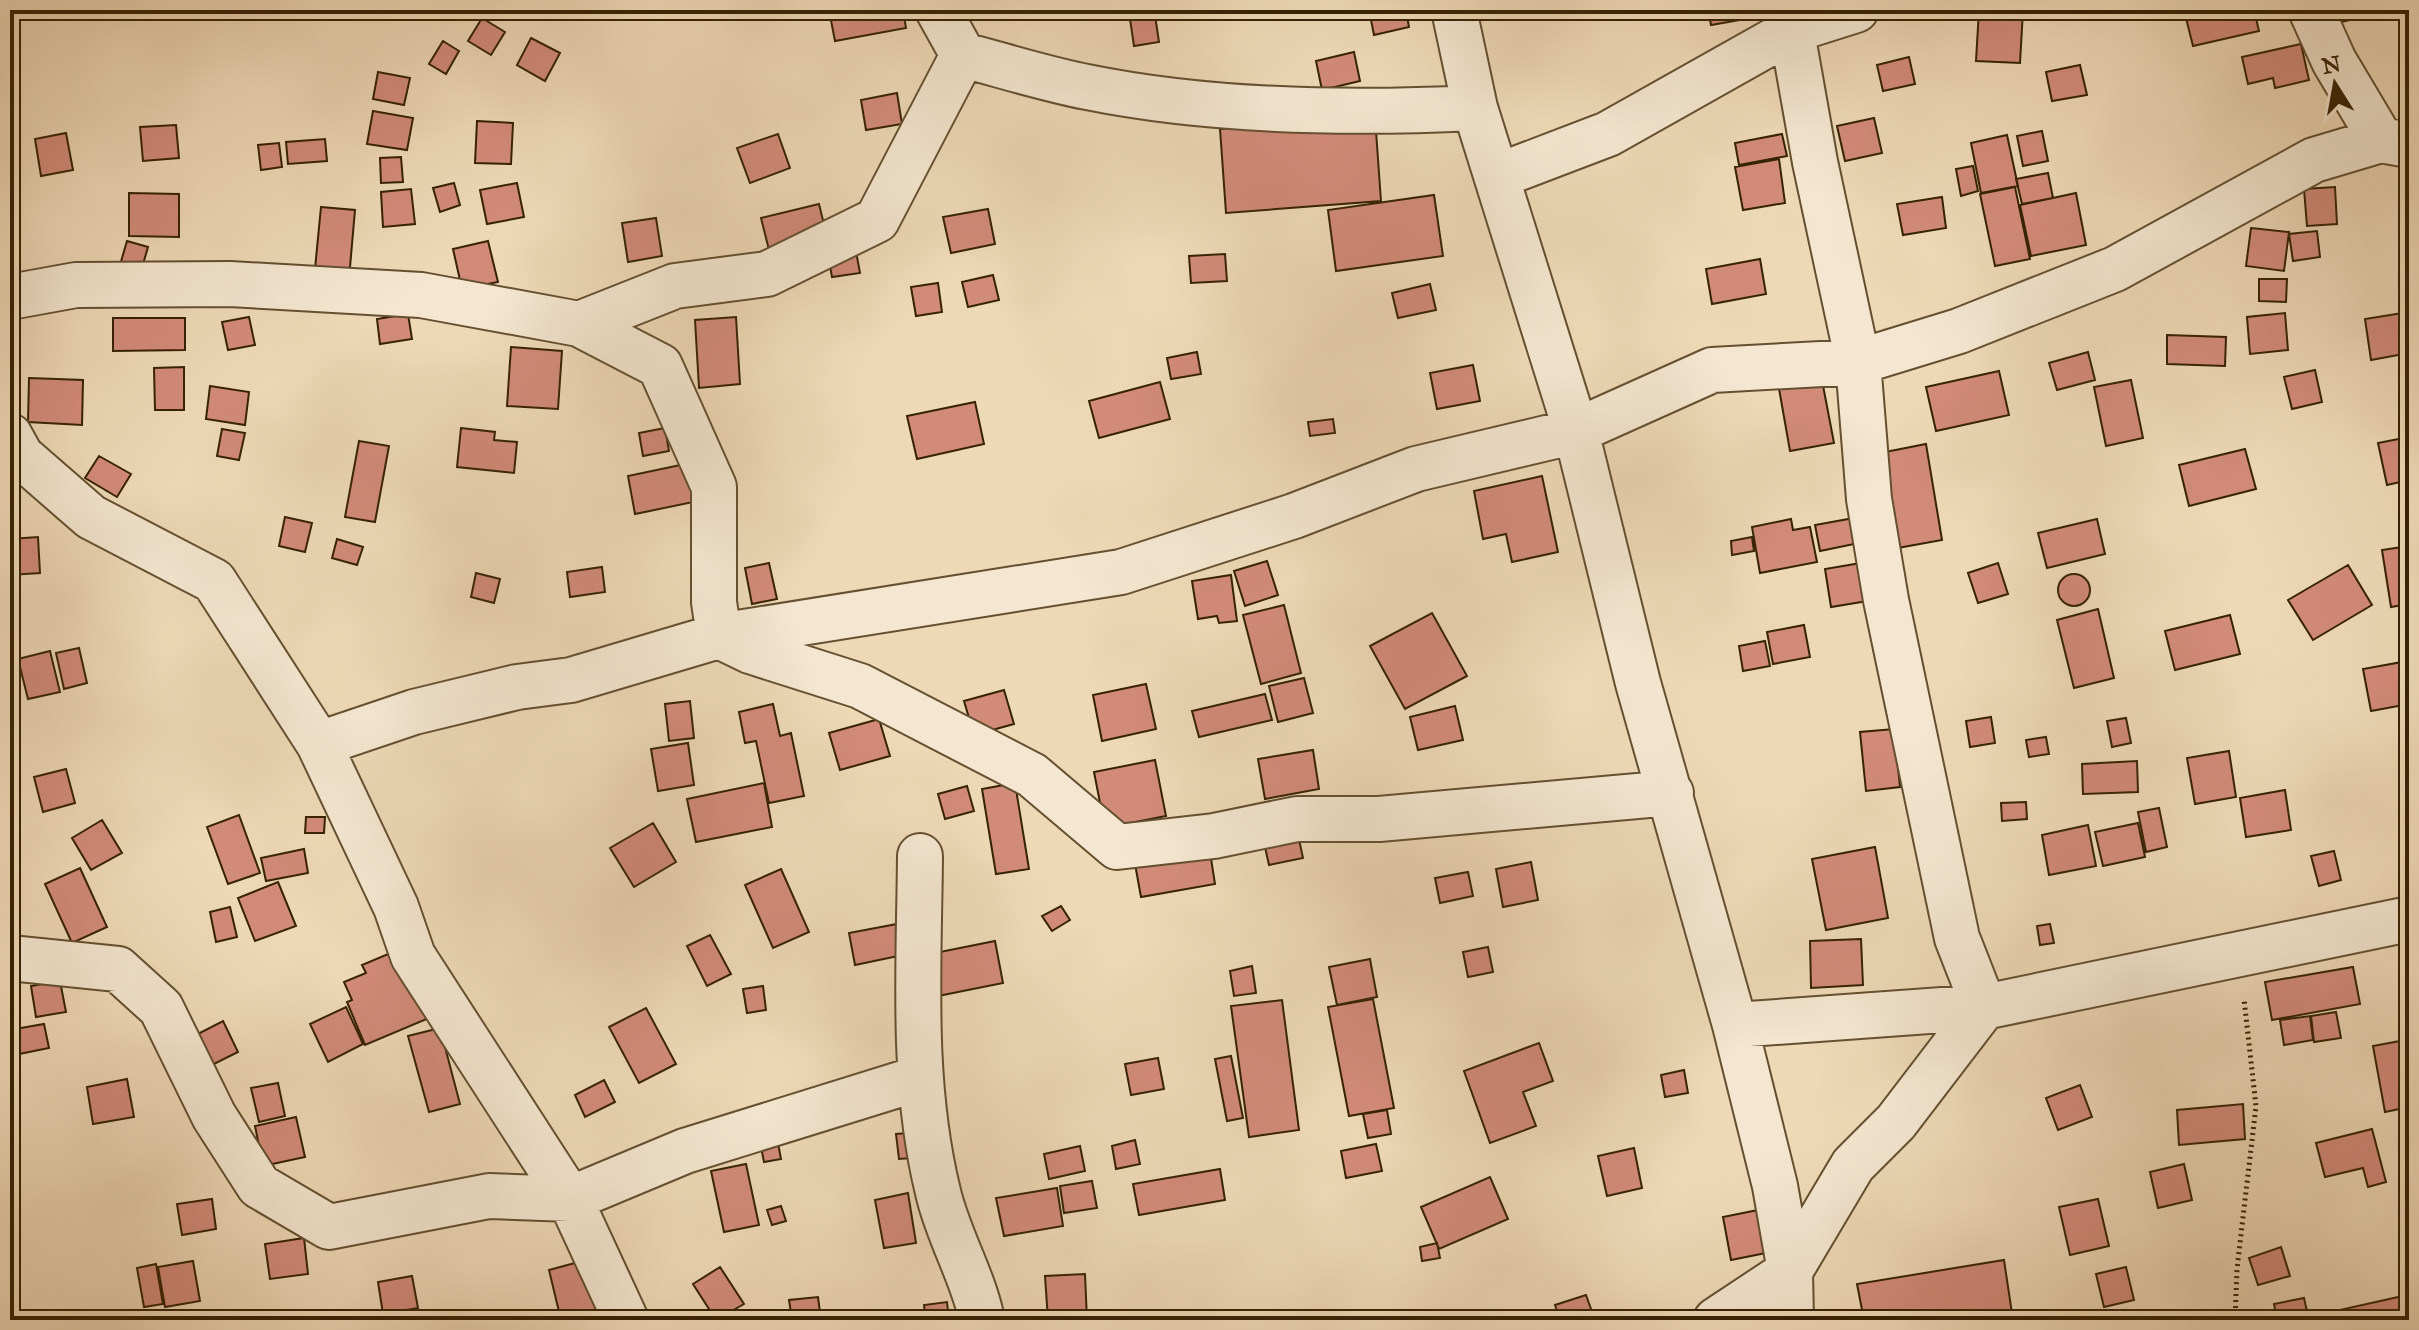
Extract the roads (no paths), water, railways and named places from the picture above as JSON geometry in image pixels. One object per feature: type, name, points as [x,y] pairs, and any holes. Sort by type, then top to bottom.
[{"type":"street","points":[[938,10],[963,55],[1088,87],[1220,105],[1418,111],[1475,108]]},
{"type":"street","points":[[1454,10],[1475,108],[1576,431],[1638,683],[1735,1025],[1775,1186],[1790,1271],[1791,1320]]},
{"type":"street","points":[[1498,176],[1608,134],[1791,20],[1856,10]]},
{"type":"street","points":[[319,744],[414,712],[517,687],[571,680],[719,636],[1121,572],[1294,516],[1416,469],[1576,431],[1712,370],[1858,362],[1959,331],[2115,269],[2314,160],[2395,143],[2334,61],[2311,10]]},
{"type":"street","points":[[1791,20],[1815,162],[1858,362],[1869,499],[1886,600],[1957,938],[1984,1007]]},
{"type":"street","points":[[579,324],[675,286],[767,274],[877,220],[963,55]]},
{"type":"street","points":[[10,297],[76,285],[230,284],[421,295],[579,324],[660,366],[714,487],[714,602],[719,636]]},
{"type":"street","points":[[10,436],[21,456],[91,517],[214,581],[319,744],[396,907],[413,956],[570,1199],[626,1320]]},
{"type":"street","points":[[719,636],[750,651],[860,686],[1032,775],[1117,847],[1214,836],[1297,819],[1379,819],[1671,793]]},
{"type":"street","points":[[920,856],[921,1109],[938,1195],[982,1320]]},
{"type":"street","points":[[1735,1025],[1984,1007],[2409,919]]},
{"type":"street","points":[[10,958],[118,969],[161,1008],[214,1116],[259,1186],[329,1227],[489,1196],[570,1199],[685,1151],[920,1078]]},
{"type":"street","points":[[1716,1320],[1790,1271],[1853,1165],[1896,1122],[1984,1007]]}]
